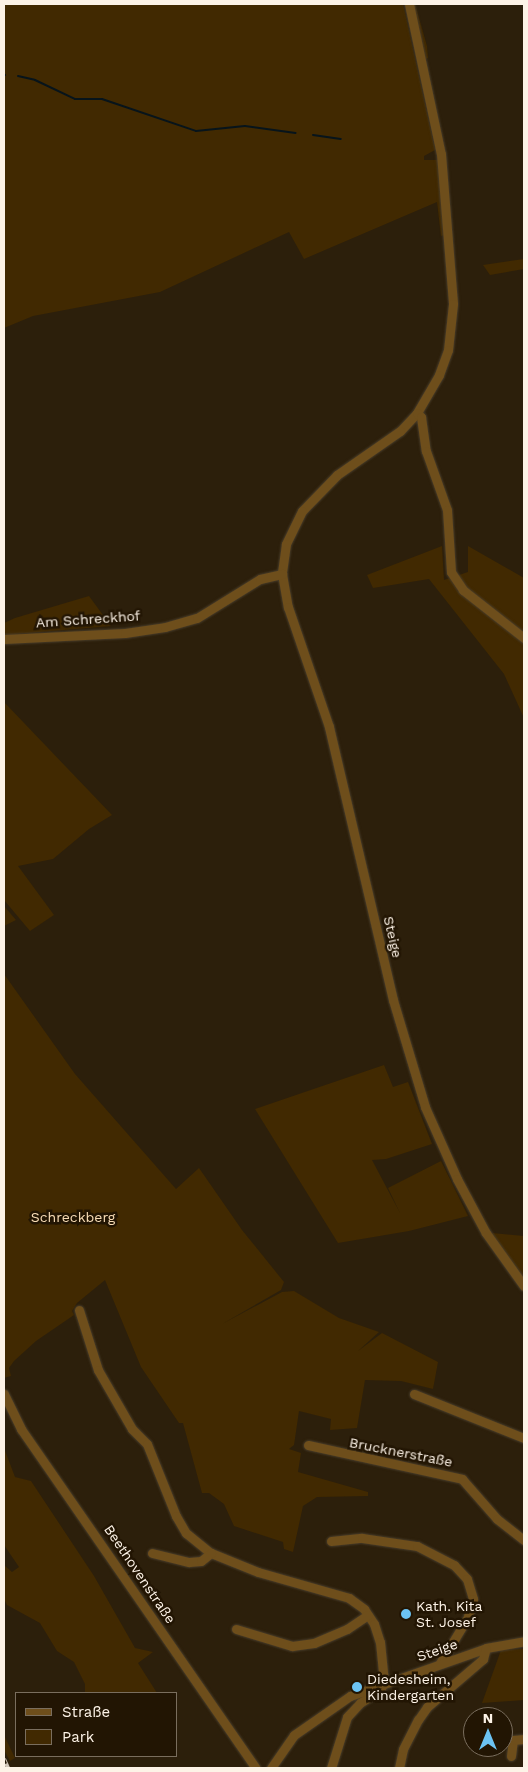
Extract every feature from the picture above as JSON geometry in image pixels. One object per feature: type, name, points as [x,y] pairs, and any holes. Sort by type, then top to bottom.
[{"type":"street","name":"Steige","points":[[409,4],[441,154],[453,304],[448,350],[438,376],[417,413],[400,431],[337,475],[302,511],[286,544],[282,574],[288,608],[329,727],[393,1000],[425,1107],[446,1158],[478,1218],[524,1286]]},
{"type":"street","points":[[417,413],[421,417],[426,451],[447,510],[451,572],[463,590],[524,638]]},
{"type":"street","name":"Am Schreckhof","points":[[4,640],[126,633],[165,627],[197,618],[260,579],[282,574]]},
{"type":"street","points":[[79,1310],[98,1370],[132,1429],[148,1444],[176,1516],[186,1533],[211,1553],[277,1578],[349,1598],[368,1615],[380,1642],[384,1682],[380,1690],[360,1702],[347,1717],[331,1768]]},
{"type":"street","name":"Beethovenstraße","points":[[4,1394],[21,1429],[256,1768]]},
{"type":"street","points":[[414,1394],[524,1438]]},
{"type":"street","name":"Brucknerstraße","points":[[308,1445],[462,1479],[498,1518],[524,1540]]},
{"type":"street","points":[[331,1541],[362,1538],[416,1546],[454,1565],[467,1579],[473,1598],[468,1617],[440,1663]]},
{"type":"street","points":[[152,1552],[189,1562],[201,1560],[211,1553]]},
{"type":"street","points":[[236,1629],[292,1646],[322,1640],[368,1615]]},
{"type":"street","name":"Steige","points":[[271,1768],[294,1735],[320,1714],[384,1682],[486,1648],[524,1641]]},
{"type":"street","points":[[399,1768],[403,1750],[418,1720],[427,1707],[483,1658],[486,1648]]},
{"type":"street","points":[[513,1745],[514,1740],[524,1739]]},
{"type":"green space","points":[[4,4],[403,4],[435,150],[424,156],[424,160],[438,160],[445,235],[441,236],[437,202],[304,259],[289,232],[160,292],[33,316],[4,328]]},
{"type":"green space","points":[[412,4],[415,4],[427,46],[428,58],[425,59]]},
{"type":"green space","points":[[524,259],[524,269],[490,275],[483,265]]},
{"type":"green space","points":[[442,546],[444,580],[468,572],[468,546],[524,578],[524,718],[504,674],[429,579],[373,588],[367,575]]},
{"type":"green space","points":[[89,596],[111,626],[4,635],[4,623]]},
{"type":"green space","points":[[4,702],[112,815],[89,829],[53,859],[18,866],[54,915],[30,931],[4,900]]},
{"type":"green space","points":[[4,906],[16,920],[4,926]]},
{"type":"green space","name":"Schreckberg","points":[[4,974],[75,1074],[176,1189],[199,1168],[242,1230],[284,1282],[281,1290],[222,1324],[282,1292],[294,1291],[339,1318],[379,1332],[358,1351],[382,1333],[438,1362],[433,1389],[401,1381],[365,1380],[357,1428],[330,1430],[331,1419],[299,1411],[294,1445],[289,1449],[301,1453],[298,1472],[368,1492],[368,1496],[317,1497],[303,1506],[293,1552],[284,1549],[283,1542],[234,1526],[224,1504],[209,1493],[202,1493],[183,1423],[179,1423],[141,1367],[105,1280],[77,1303],[72,1311],[74,1315],[36,1341],[14,1361],[9,1368],[11,1376],[4,1378]]},
{"type":"green space","points":[[384,1065],[393,1087],[408,1082],[432,1144],[386,1159],[372,1160],[400,1213],[388,1188],[441,1161],[468,1216],[409,1231],[338,1243],[255,1109]]},
{"type":"green space","points":[[492,1233],[524,1236],[524,1286],[519,1279]]},
{"type":"green space","points":[[4,1448],[15,1477],[31,1481],[94,1576],[135,1648],[153,1652],[138,1663],[156,1692],[85,1692],[85,1684],[74,1662],[57,1651],[40,1623],[7,1605],[4,1599],[4,1565],[12,1572],[19,1567],[4,1545]]},
{"type":"green space","points":[[524,1649],[524,1700],[482,1703],[501,1650]]},
{"type":"green space","points":[[4,1735],[15,1758],[10,1761],[4,1750]]},
{"type":"waterway","points":[[18,76],[35,80],[75,99],[102,99],[196,131],[245,126],[296,133]]},
{"type":"waterway","points":[[313,135],[341,139]]},
{"type":"railway","points":[[4,1759],[8,1768]]},
{"type":"place","name":"Kath. Kita St. Josef","points":[[406,1614]]},
{"type":"place","name":"Diedesheim, Kindergarten","points":[[357,1687]]}]
